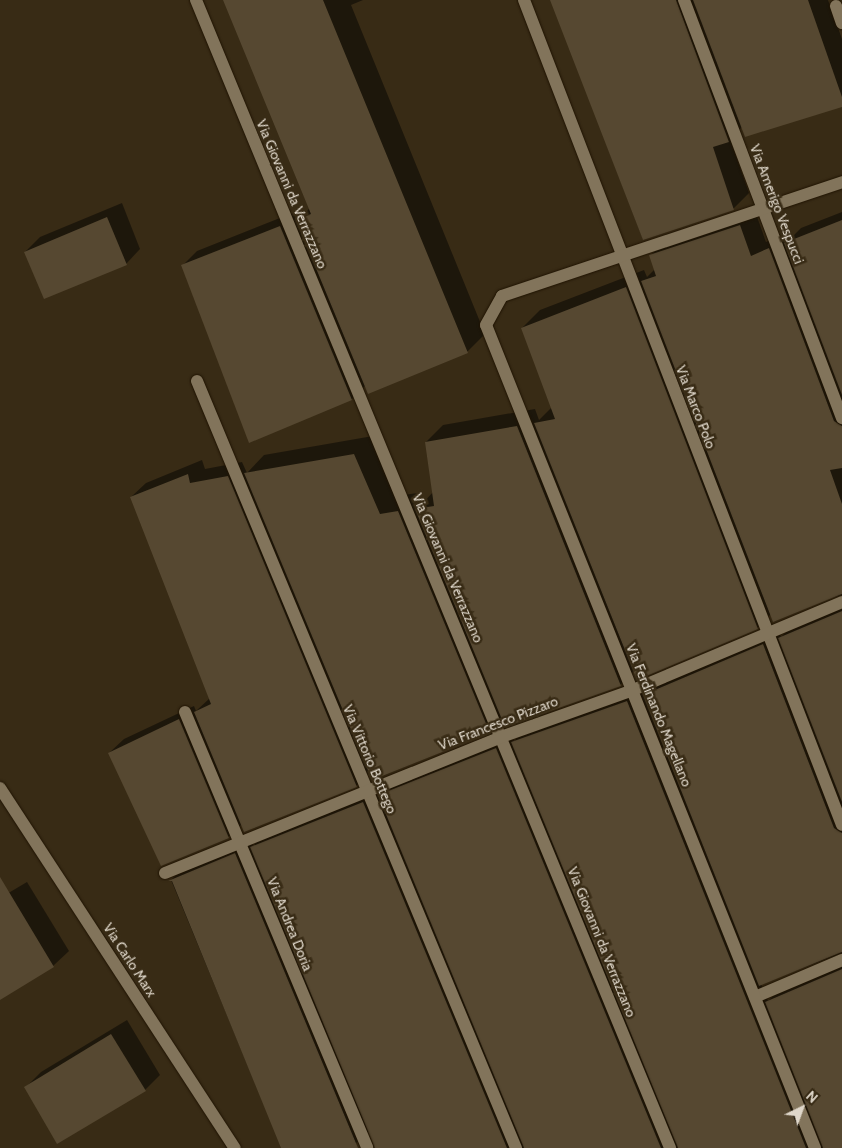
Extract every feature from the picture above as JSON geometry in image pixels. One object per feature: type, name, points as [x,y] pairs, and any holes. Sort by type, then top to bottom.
[{"type":"street","name":"Via Giovanni da Verrazzano","points":[[196,0],[502,737],[670,1148]]},
{"type":"street","name":"Via Marco Polo","points":[[524,0],[842,825]]},
{"type":"street","name":"Via Amerigo Vespucci","points":[[684,0],[842,418]]},
{"type":"street","points":[[836,6],[842,22]]},
{"type":"street","points":[[621,254],[842,182]]},
{"type":"street","name":"Via Ferdinando Magellano","points":[[621,254],[502,296],[486,326],[815,1148]]},
{"type":"street","name":"Via Vittorio Bottego","points":[[197,381],[516,1148]]},
{"type":"street","name":"Via Francesco Pizzaro","points":[[165,873],[502,737],[633,690],[842,602]]},
{"type":"street","name":"Via Andrea Doria","points":[[185,712],[367,1148]]},
{"type":"street","name":"Via Carlo Marx","points":[[0,788],[235,1148]]},
{"type":"street","points":[[755,997],[842,960]]},
{"type":"building","points":[[223,0],[323,0],[468,353],[368,394],[296,220],[311,214]]},
{"type":"building","points":[[550,0],[676,0],[729,142],[713,147],[734,210],[643,240]]},
{"type":"building","points":[[693,0],[808,0],[842,97],[842,107],[745,137]]},
{"type":"building","points":[[107,217],[127,265],[44,299],[24,252]]},
{"type":"building","points":[[842,220],[842,395],[784,243]]},
{"type":"building","points":[[740,225],[751,256],[769,248],[834,421],[842,426],[842,468],[830,470],[842,504],[842,594],[773,622],[641,281],[656,276],[649,255]]},
{"type":"building","points":[[280,226],[352,400],[249,443],[181,265]]},
{"type":"building","points":[[626,287],[758,629],[637,680],[534,423],[555,419],[521,328]]},
{"type":"building","points":[[517,426],[621,686],[505,727],[415,509],[434,506],[425,442]]},
{"type":"building","points":[[354,454],[380,514],[398,511],[490,733],[372,780],[244,473]]},
{"type":"building","points":[[188,474],[190,483],[228,476],[357,787],[244,832],[194,712],[211,704],[130,497]]},
{"type":"building","points":[[842,611],[842,802],[778,638]]},
{"type":"building","points":[[763,644],[834,828],[842,833],[842,952],[759,986],[643,695]]},
{"type":"building","points":[[627,701],[806,1148],[678,1148],[511,742]]},
{"type":"building","points":[[179,719],[229,838],[161,866],[108,753]]},
{"type":"building","points":[[496,748],[661,1148],[524,1148],[378,795]]},
{"type":"building","points":[[363,802],[507,1148],[375,1148],[250,847]]},
{"type":"building","points":[[235,853],[358,1148],[281,1148],[172,881],[168,881]]},
{"type":"building","points":[[0,877],[54,967],[0,1000]]},
{"type":"building","points":[[842,969],[842,1148],[823,1148],[765,1002]]},
{"type":"building","points":[[111,1034],[146,1091],[57,1144],[24,1087]]}]
